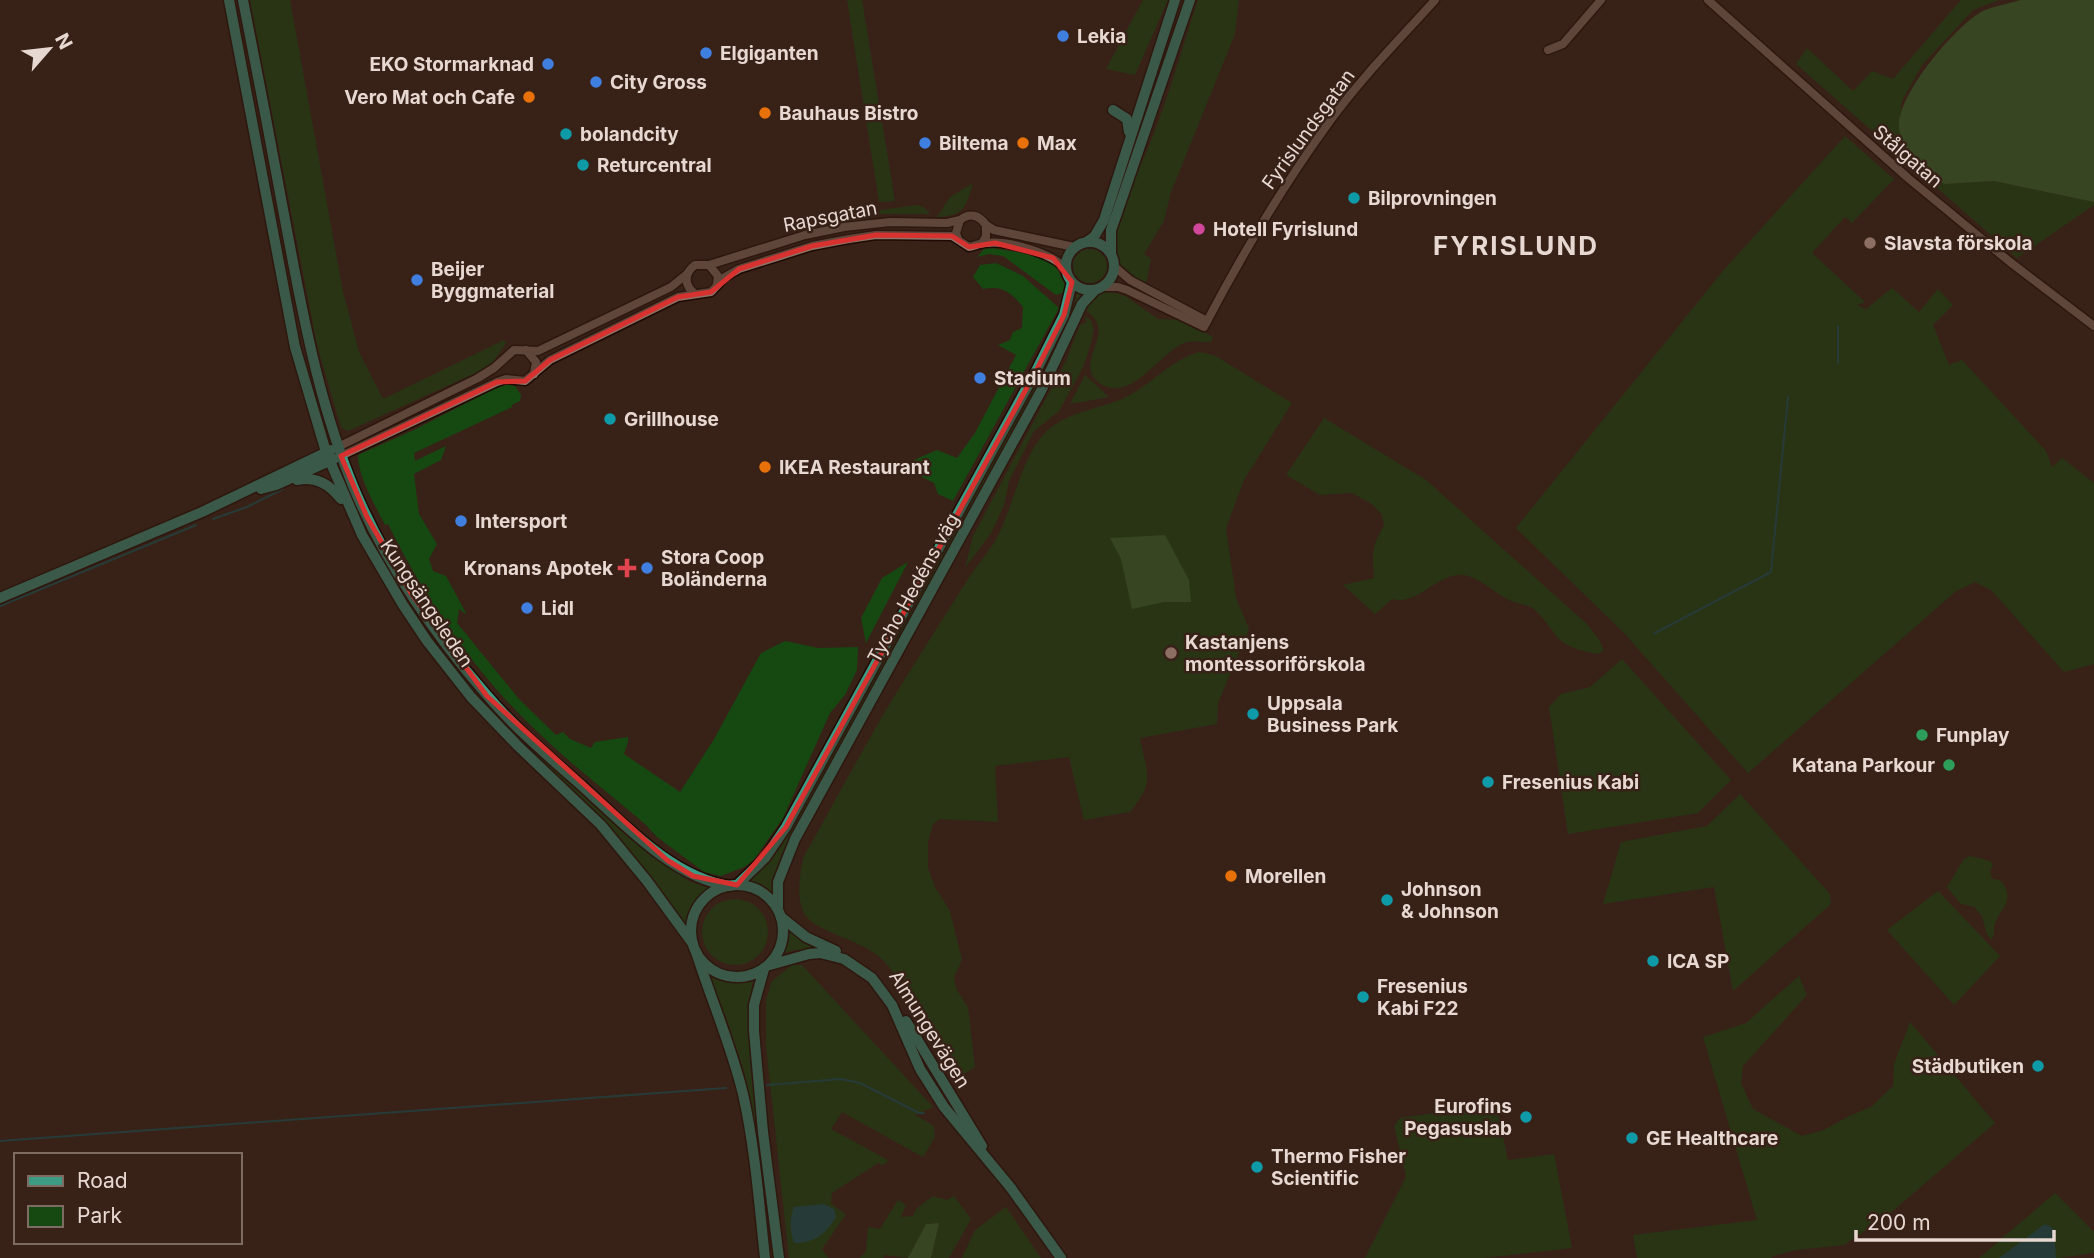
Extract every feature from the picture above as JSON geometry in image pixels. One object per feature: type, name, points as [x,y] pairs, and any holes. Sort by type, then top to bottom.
[{"type":"main road","name":"Kungsängsleden","points":[[229,0],[295,347],[328,457],[348,506],[402,605],[449,669],[518,746],[601,825],[647,881],[694,948]]},
{"type":"main road","name":"Kungsängsleden","points":[[243,0],[305,327],[340,452],[367,517],[435,630],[487,696],[562,768],[667,860],[693,876],[713,883],[733,885]]},
{"type":"main road","points":[[1175,0],[1104,220],[1094,237],[1074,247],[1066,261],[1066,269],[1072,282],[1079,287],[1098,288],[1108,282],[1115,267],[1111,252],[1111,230],[1191,0]]},
{"type":"main road","points":[[1130,139],[1127,119],[1113,110],[1127,111],[1141,104]]},
{"type":"main road","points":[[1088,242],[1101,244],[1111,252]]},
{"type":"main road","name":"Tycho Hedéns väg","points":[[733,885],[765,858],[786,827],[1036,371],[1068,307],[1072,282]]},
{"type":"main road","name":"Tycho Hedéns väg","points":[[780,913],[778,882],[795,839],[1041,391],[1082,304],[1098,288]]},
{"type":"main road","points":[[0,598],[340,452]]},
{"type":"main road","points":[[276,485],[328,457]]},
{"type":"main road","points":[[240,495],[306,478],[328,485],[348,506]]},
{"type":"main road","points":[[765,1258],[751,1135],[743,1095],[720,1017],[694,948],[692,922],[696,911],[710,894],[733,885],[760,891],[780,913],[782,942],[778,954],[767,967],[754,1005],[763,1132],[779,1258]]},
{"type":"main road","name":"Almungevägen","points":[[780,913],[814,942],[864,965],[886,986],[990,1161],[1061,1258]]},
{"type":"main road","points":[[694,948],[703,963],[726,976],[739,978],[767,967]]},
{"type":"main road","name":"Almungevägen","points":[[767,967],[820,953],[844,959],[872,978],[885,992],[920,1069],[938,1098],[958,1126],[990,1161]]},
{"type":"street","name":"Fyrislundsgatan","points":[[1205,324],[1259,226],[1330,121],[1435,0]]},
{"type":"street","points":[[1548,50],[1563,44],[1601,0]]},
{"type":"street","name":"Stålgatan","points":[[1708,0],[1908,178],[2010,262],[2094,326]]},
{"type":"street","points":[[1066,269],[1053,258],[1040,253],[995,243],[969,247],[958,239],[956,226],[960,220],[975,215],[994,230],[1074,247]]},
{"type":"street","name":"Rapsgatan","points":[[709,265],[805,235],[844,227],[890,222],[947,223],[960,220]]},
{"type":"street","points":[[982,243],[988,231],[986,225]]},
{"type":"street","name":"Rapsgatan","points":[[718,284],[739,268],[836,241],[876,235],[952,236],[958,239]]},
{"type":"street","points":[[695,265],[709,265],[718,276],[715,289],[706,295],[694,293],[678,297],[554,357],[525,381],[512,379],[497,382],[340,452],[478,378],[505,360],[514,350],[538,351],[671,287],[695,265]]},
{"type":"street","points":[[1115,267],[1130,280],[1205,324]]},
{"type":"street","points":[[687,274],[687,286],[694,293]]},
{"type":"street","points":[[1098,288],[1127,290],[1205,324]]},
{"type":"street","points":[[526,350],[536,362],[534,374]]},
{"type":"street","points":[[505,360],[504,368],[512,379]]},
{"type":"highlighted area","points":[[876,235],[952,236],[969,247],[995,243],[1053,258],[1072,282],[1064,315],[1036,371],[786,827],[737,885],[693,876],[667,860],[487,696],[411,593],[367,517],[341,456],[497,382],[525,381],[550,360],[678,297],[711,292],[739,269],[812,246]]},
{"type":"green space","points":[[250,0],[290,0],[343,292],[359,352],[383,399],[504,340],[506,343],[493,362],[480,371],[348,431],[341,427],[317,345]]},
{"type":"green space","points":[[847,0],[862,0],[895,201],[879,202]]},
{"type":"green space","points":[[1143,0],[1168,0],[1135,75],[1106,69]]},
{"type":"green space","points":[[1198,0],[1239,0],[1235,34],[1171,192],[1164,221],[1144,254],[1151,259],[1146,283],[1130,274],[1117,260],[1114,249],[1116,224],[1161,116]]},
{"type":"green space","points":[[1961,0],[1999,0],[1973,10],[1922,65],[1902,101],[1899,127],[1945,184],[1994,181],[2094,202],[2094,205],[2017,258],[1796,64],[1807,48],[1853,91],[1872,71],[1893,79]]},
{"type":"green space","points":[[2020,0],[2094,0],[2094,202],[1994,181],[1945,184],[1914,169],[1903,144],[1899,128],[1901,114],[1907,98],[1930,63],[1958,31],[1983,11]]},
{"type":"green space","points":[[1845,136],[1894,179],[1852,223],[1845,217],[1812,253],[1865,302],[1857,305],[1866,309],[1892,288],[1919,312],[1938,289],[1953,305],[1933,325],[1949,365],[1962,360],[2046,451],[2052,467],[2062,458],[2094,483],[2094,664],[2064,672],[1992,591],[1975,582],[1955,592],[1748,773],[1625,634],[1516,528],[1722,272]]},
{"type":"green space","points":[[973,183],[962,209],[953,215],[937,217],[950,197]]},
{"type":"green space","points":[[918,205],[930,214],[879,214],[880,210]]},
{"type":"green space","points":[[986,247],[1034,255],[1055,265],[1066,287],[1065,292],[1056,295],[1003,256],[989,254],[977,257]]},
{"type":"green space","points":[[1090,249],[1102,254],[1107,266],[1102,278],[1090,283],[1078,278],[1073,266],[1078,254]]},
{"type":"green space","points":[[996,263],[1023,276],[1059,308],[953,501],[938,494],[934,483],[922,477],[914,460],[937,450],[957,458],[975,433],[1016,355],[998,345],[1010,340],[1013,332],[1022,328],[1023,307],[1006,291],[996,288],[983,289],[973,277],[980,265]]},
{"type":"green space","points":[[1106,290],[1125,296],[1158,319],[1180,320],[1213,337],[1211,342],[1184,343],[1132,383],[1121,388],[1109,388],[1092,375],[1091,360],[1098,328],[1095,319],[1085,309],[1093,297]]},
{"type":"green space","points":[[1077,293],[1081,294],[1049,364],[794,829],[779,863],[772,896],[758,886],[745,882],[760,870],[777,848],[1047,362],[1075,303]]},
{"type":"green space","points":[[1084,316],[1091,320],[1094,330],[1081,371],[1059,411],[1034,431],[1009,481],[1004,505],[991,533],[965,568],[973,536],[1066,361],[1080,325],[1087,322]]},
{"type":"green space","points":[[1199,352],[1214,355],[1292,403],[1244,480],[1226,528],[1236,598],[1249,629],[1218,703],[1217,724],[1140,738],[1147,770],[1146,785],[1130,812],[1084,820],[1069,757],[995,766],[998,822],[940,819],[933,824],[928,842],[928,868],[935,887],[950,911],[962,960],[954,977],[956,988],[968,1008],[975,1067],[960,1077],[884,961],[864,947],[821,928],[806,916],[799,895],[803,858],[896,693],[995,541],[1028,458],[1043,435],[1062,420],[1128,396],[1180,360]]},
{"type":"green space","points":[[1085,375],[1109,397],[1070,404]]},
{"type":"green space","points":[[503,384],[515,386],[521,395],[520,401],[414,453],[415,461],[446,446],[441,460],[414,474],[419,514],[437,544],[429,559],[433,571],[446,576],[467,615],[459,609],[457,623],[519,699],[556,735],[563,732],[570,739],[591,748],[595,742],[628,737],[624,754],[680,792],[713,741],[761,653],[785,641],[818,648],[858,647],[857,670],[845,695],[830,713],[783,818],[753,861],[744,867],[721,876],[704,872],[657,837],[578,769],[517,711],[474,662],[436,609],[372,500],[361,473],[358,455],[414,430]]},
{"type":"green space","points":[[1324,418],[1426,480],[1587,624],[1604,650],[1598,654],[1566,644],[1532,607],[1509,600],[1477,580],[1460,575],[1440,581],[1412,597],[1392,599],[1375,614],[1343,585],[1374,578],[1373,551],[1384,526],[1382,515],[1372,504],[1352,493],[1320,495],[1286,475]]},
{"type":"green space","points":[[1165,535],[1189,580],[1191,602],[1164,602],[1132,609],[1121,559],[1110,538]]},
{"type":"green space","points":[[385,556],[482,697],[498,715],[617,826],[669,868],[689,881],[708,888],[693,906],[684,927],[643,868],[609,826],[505,726],[462,677],[381,558]]},
{"type":"green space","points":[[908,562],[866,643],[861,618],[882,578]]},
{"type":"green space","points":[[1622,659],[1731,780],[1698,813],[1568,834],[1549,707],[1561,694],[1590,687]]},
{"type":"green space","points":[[1740,794],[1830,894],[1831,904],[1733,991],[1714,887],[1603,904],[1621,842],[1707,826]]},
{"type":"green space","points":[[1970,856],[1990,861],[1993,865],[1990,871],[1992,879],[2001,881],[2007,893],[1991,940],[1982,916],[1974,907],[1961,904],[1947,887],[1964,859]]},
{"type":"green space","points":[[1938,891],[2000,956],[1954,1005],[1887,930]]},
{"type":"green space","points":[[728,899],[742,899],[754,904],[763,913],[768,932],[766,945],[759,956],[742,965],[728,965],[716,960],[707,951],[702,939],[702,925],[707,913],[716,904]]},
{"type":"green space","points":[[787,928],[799,939],[821,949],[794,950],[782,954],[787,941]]},
{"type":"green space","points":[[792,965],[802,965],[933,1107],[915,1115],[934,1126],[935,1137],[923,1157],[842,1112],[831,1129],[888,1160],[884,1165],[878,1163],[832,1193],[831,1204],[846,1214],[822,1249],[828,1258],[789,1258],[766,1046],[766,1000],[772,981]]},
{"type":"green space","points":[[1799,976],[1807,995],[1743,1066],[1741,1083],[1753,1109],[1802,1136],[1824,1130],[1871,1107],[1893,1086],[1894,1064],[1910,1022],[1995,1123],[1887,1216],[1844,1245],[1796,1250],[1772,1258],[1637,1258],[1633,1235],[1757,1220],[1703,1037],[1746,1023]]},
{"type":"green space","points":[[710,977],[732,983],[753,980],[748,1012],[756,1119],[752,1118],[744,1071]]},
{"type":"green space","points":[[1496,1104],[1508,1160],[1554,1154],[1572,1248],[1484,1258],[1365,1258],[1406,1177],[1394,1126],[1400,1118]]},
{"type":"green space","points":[[2055,1193],[2094,1232],[2094,1253],[2060,1258],[1979,1258]]},
{"type":"green space","points":[[933,1196],[947,1200],[954,1196],[971,1219],[949,1258],[931,1258],[939,1223],[926,1224],[908,1258],[885,1255],[883,1258],[860,1258],[866,1251],[868,1227],[880,1229],[898,1200],[906,1205],[901,1217],[913,1216],[916,1209]]},
{"type":"green space","points":[[1006,1207],[1041,1258],[962,1258],[975,1230]]},
{"type":"green space","points":[[939,1223],[931,1258],[908,1258],[926,1224]]},
{"type":"water","points":[[824,1204],[834,1209],[836,1217],[832,1223],[824,1233],[813,1239],[794,1243],[791,1216],[794,1207]]},
{"type":"water","points":[[2045,1224],[2054,1229],[2056,1258],[1999,1258]]},
{"type":"waterway","points":[[1838,326],[1838,363]]},
{"type":"waterway","points":[[1655,633],[1771,572],[1788,397]]},
{"type":"waterway","points":[[213,519],[247,507],[283,489]]},
{"type":"waterway","points":[[0,606],[196,525]]},
{"type":"waterway","points":[[767,1085],[841,1079],[860,1083],[919,1113],[924,1113]]},
{"type":"waterway","points":[[0,1141],[726,1088]]},
{"type":"place","name":"Lekia","points":[[1063,36]]},
{"type":"place","name":"Elgiganten","points":[[706,53]]},
{"type":"place","name":"EKO Stormarknad","points":[[548,64]]},
{"type":"place","name":"City Gross","points":[[596,82]]},
{"type":"place","name":"Vero Mat och Cafe","points":[[529,97]]},
{"type":"place","name":"Bauhaus Bistro","points":[[765,113]]},
{"type":"place","name":"bolandcity","points":[[566,134]]},
{"type":"place","name":"Biltema","points":[[925,143]]},
{"type":"place","name":"Max","points":[[1023,143]]},
{"type":"place","name":"Returcentral","points":[[583,165]]},
{"type":"place","name":"Bilprovningen","points":[[1354,198]]},
{"type":"place","name":"Hotell Fyrislund","points":[[1199,229]]},
{"type":"place","name":"Slavsta förskola","points":[[1870,243]]},
{"type":"place","name":"Beijer Byggmaterial","points":[[417,280]]},
{"type":"place","name":"Stadium","points":[[980,378]]},
{"type":"place","name":"Grillhouse","points":[[610,419]]},
{"type":"place","name":"IKEA Restaurant","points":[[765,467]]},
{"type":"place","name":"Intersport","points":[[461,521]]},
{"type":"place","name":"Kronans Apotek","points":[[627,568]]},
{"type":"place","name":"Stora Coop Boländerna","points":[[647,568]]},
{"type":"place","name":"Lidl","points":[[527,608]]},
{"type":"place","name":"Kastanjens montessoriförskola","points":[[1171,653]]},
{"type":"place","name":"Uppsala Business Park","points":[[1253,714]]},
{"type":"place","name":"Funplay","points":[[1922,735]]},
{"type":"place","name":"Katana Parkour","points":[[1949,765]]},
{"type":"place","name":"Fresenius Kabi","points":[[1488,782]]},
{"type":"place","name":"Morellen","points":[[1231,876]]},
{"type":"place","name":"Johnson & Johnson","points":[[1387,900]]},
{"type":"place","name":"ICA SP","points":[[1653,961]]},
{"type":"place","name":"Fresenius Kabi F22","points":[[1363,997]]},
{"type":"place","name":"Städbutiken","points":[[2038,1066]]},
{"type":"place","name":"Eurofins Pegasuslab","points":[[1526,1117]]},
{"type":"place","name":"GE Healthcare","points":[[1632,1138]]},
{"type":"place","name":"Thermo Fisher Scientific","points":[[1257,1167]]},
{"type":"district","name":"FYRISLUND","points":[[1516,246]]}]
